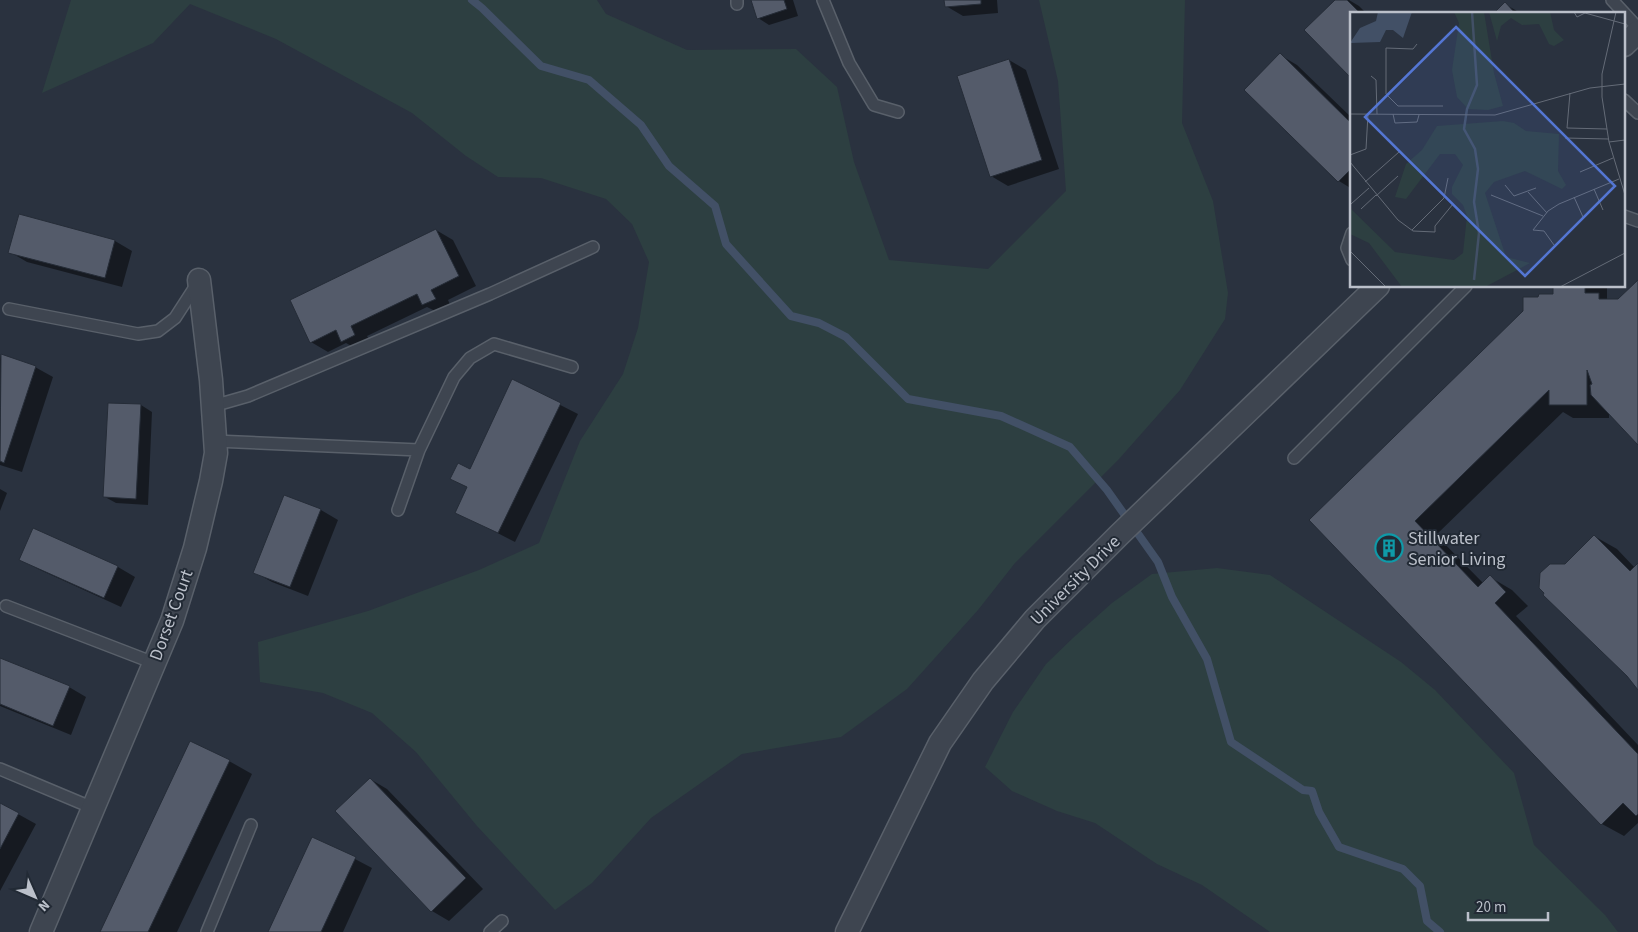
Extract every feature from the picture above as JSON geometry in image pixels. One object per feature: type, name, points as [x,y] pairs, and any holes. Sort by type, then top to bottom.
[{"type":"street","points":[[1626,43],[1638,30]]},
{"type":"street","name":"Dorset Court","points":[[41,932],[172,621],[196,548],[216,453],[211,380],[199,280]]},
{"type":"street","name":"University Drive","points":[[847,932],[940,743],[983,681],[1035,619],[1118,536],[1376,288]]},
{"type":"lane","points":[[823,0],[849,63],[874,105],[898,112]]},
{"type":"lane","points":[[1612,0],[1622,12]]},
{"type":"lane","points":[[1626,16],[1638,30]]},
{"type":"lane","points":[[1626,102],[1638,113]]},
{"type":"lane","points":[[1626,217],[1638,221]]},
{"type":"lane","points":[[1350,238],[1347,248],[1350,255]]},
{"type":"lane","points":[[213,406],[248,396],[490,294],[593,248]]},
{"type":"lane","points":[[9,309],[138,334],[158,331],[175,318],[199,280]]},
{"type":"lane","points":[[1294,458],[1464,288]]},
{"type":"lane","points":[[398,510],[418,450],[454,377],[470,358],[494,344],[572,367]]},
{"type":"lane","points":[[215,441],[418,450]]},
{"type":"lane","points":[[6,606],[154,663]]},
{"type":"lane","points":[[0,770],[93,808]]},
{"type":"lane","points":[[207,932],[251,825]]},
{"type":"lane","points":[[490,932],[502,921]]},
{"type":"shaded area","points":[[71,0],[597,0],[606,14],[687,50],[796,49],[837,87],[854,162],[889,260],[988,269],[1066,191],[1058,81],[1039,0],[1185,0],[1182,123],[1213,201],[1228,293],[1225,319],[1180,390],[1119,459],[1015,563],[978,610],[907,689],[841,737],[742,754],[651,818],[592,883],[555,910],[477,826],[416,752],[372,713],[323,693],[260,682],[258,642],[368,611],[479,570],[539,543],[580,441],[623,374],[638,328],[649,262],[632,224],[606,199],[541,178],[498,177],[466,156],[412,113],[276,39],[190,4],[153,43],[42,93]]},
{"type":"shaded area","points":[[1217,568],[1270,575],[1401,662],[1435,690],[1514,773],[1534,845],[1605,915],[1618,932],[1270,932],[1202,885],[1157,864],[1095,823],[1057,811],[1012,791],[985,767],[1013,712],[1046,664],[1112,603],[1152,574]]},
{"type":"building","points":[[751,0],[784,0],[787,9],[757,19]]},
{"type":"building","points":[[944,0],[981,0],[981,4],[945,7]]},
{"type":"building","points":[[1335,0],[1347,0],[1359,12],[1350,12],[1350,77],[1304,30]]},
{"type":"building","points":[[1505,2],[1514,12],[1495,12]]},
{"type":"building","points":[[1280,53],[1350,122],[1350,170],[1338,182],[1244,90]]},
{"type":"building","points":[[1009,59],[1042,160],[990,177],[957,76]]},
{"type":"building","points":[[19,214],[115,240],[105,278],[8,253]]},
{"type":"building","points":[[436,229],[459,276],[431,290],[436,299],[422,305],[417,294],[351,326],[355,335],[341,342],[336,330],[310,343],[290,300]]},
{"type":"building","name":"Stillwater Senior Living","points":[[1638,280],[1638,445],[1591,395],[1590,385],[1592,384],[1587,370],[1587,405],[1549,405],[1549,390],[1415,521],[1478,587],[1490,575],[1506,592],[1495,603],[1638,754],[1638,814],[1636,816],[1623,803],[1601,825],[1309,520],[1523,311],[1523,297],[1553,294],[1553,288],[1585,288],[1585,293],[1599,293],[1599,299],[1618,299]]},
{"type":"building","points":[[1,354],[36,366],[4,463],[0,461]]},
{"type":"building","points":[[512,379],[561,403],[498,533],[455,513],[467,487],[450,479],[458,463],[470,469]]},
{"type":"building","points":[[108,403],[141,404],[136,499],[103,497]]},
{"type":"building","points":[[284,495],[321,509],[290,587],[253,573]]},
{"type":"building","points":[[33,528],[118,566],[104,598],[19,560]]},
{"type":"building","name":"Stillwater Senior Living","points":[[1594,535],[1630,571],[1638,563],[1638,690],[1627,676],[1543,595],[1544,593],[1539,588],[1540,573],[1550,564],[1565,564]]},
{"type":"building","points":[[0,658],[70,686],[53,726],[0,704]]},
{"type":"building","points":[[190,741],[230,760],[148,932],[100,932]]},
{"type":"building","points":[[370,778],[466,878],[431,912],[335,811]]},
{"type":"building","points":[[0,803],[19,813],[0,849]]},
{"type":"building","points":[[312,837],[356,857],[321,932],[268,932]]},
{"type":"waterway","points":[[472,0],[541,66],[589,80],[641,125],[669,166],[715,206],[726,244],[791,316],[819,323],[846,337],[908,399],[1001,416],[1070,447],[1107,490],[1158,562],[1172,597],[1207,659],[1231,742],[1303,790],[1312,791],[1319,812],[1339,847],[1403,869],[1420,886],[1427,921],[1440,932]]},
{"type":"place","name":"Stillwater Senior Living","points":[[1389,548]]}]
